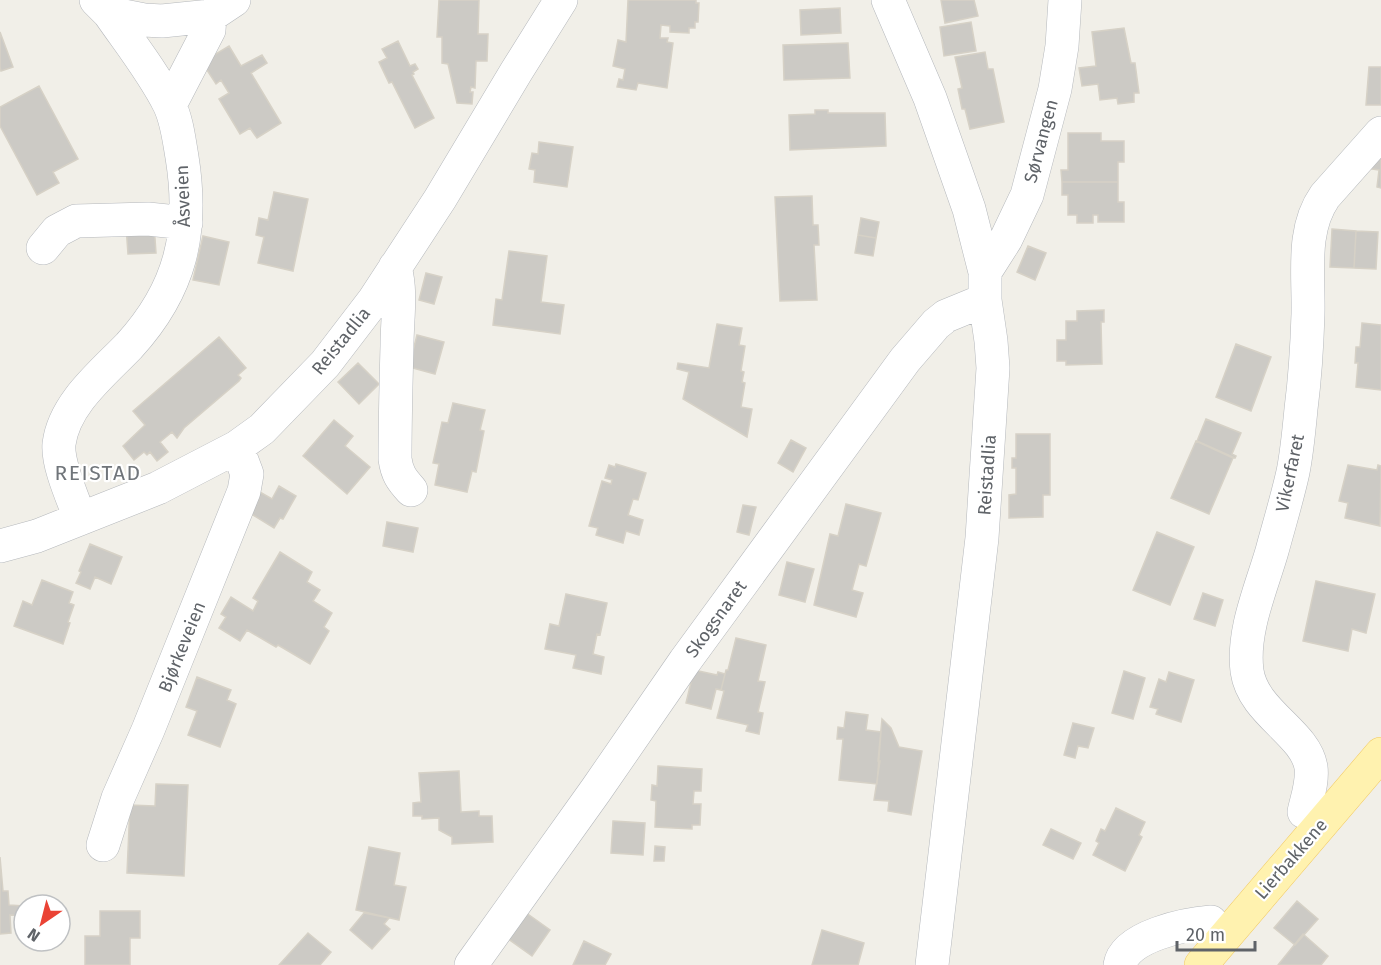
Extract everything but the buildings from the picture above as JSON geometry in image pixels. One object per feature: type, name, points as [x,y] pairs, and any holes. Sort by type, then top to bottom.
[{"type":"main road","name":"Lierbakkene","points":[[1201,965],[1381,754]]},
{"type":"street","name":"Reistadlia","points":[[0,546],[37,536],[132,499],[237,447],[262,429],[325,364],[374,300],[440,199],[561,0]]},
{"type":"street","name":"Reistadlia","points":[[888,0],[930,98],[969,209],[985,286],[993,368],[982,538],[932,965]]},
{"type":"street","name":"Sørvangen","points":[[985,286],[1027,195],[1055,89],[1062,46],[1065,0]]},
{"type":"street","points":[[103,6],[144,20],[162,21],[222,8]]},
{"type":"street","name":"Åsveien","points":[[80,518],[61,460],[59,446],[65,421],[77,402],[142,331],[164,299],[177,267],[184,242],[186,223],[186,183],[179,139],[170,105],[103,6]]},
{"type":"street","points":[[170,105],[222,8]]},
{"type":"street","name":"Vikerfaret","points":[[1304,812],[1311,782],[1311,766],[1304,751],[1256,695],[1247,671],[1246,656],[1257,597],[1293,472],[1305,371],[1308,313],[1307,262],[1311,223],[1325,196],[1381,133]]},
{"type":"street","points":[[43,248],[57,231],[76,221],[148,219],[186,223]]},
{"type":"street","points":[[395,267],[399,281],[395,459],[400,478],[411,490]]},
{"type":"street","name":"Skogsnaret","points":[[471,965],[685,661],[905,360],[936,324],[985,286]]},
{"type":"street","name":"Bjørkeveien","points":[[103,845],[118,798],[152,720],[244,491],[247,474],[237,447]]},
{"type":"street","points":[[1120,965],[1121,958],[1131,946],[1144,939],[1198,923],[1211,922]]},
{"type":"district","name":"REISTAD","points":[[98,473]]}]
